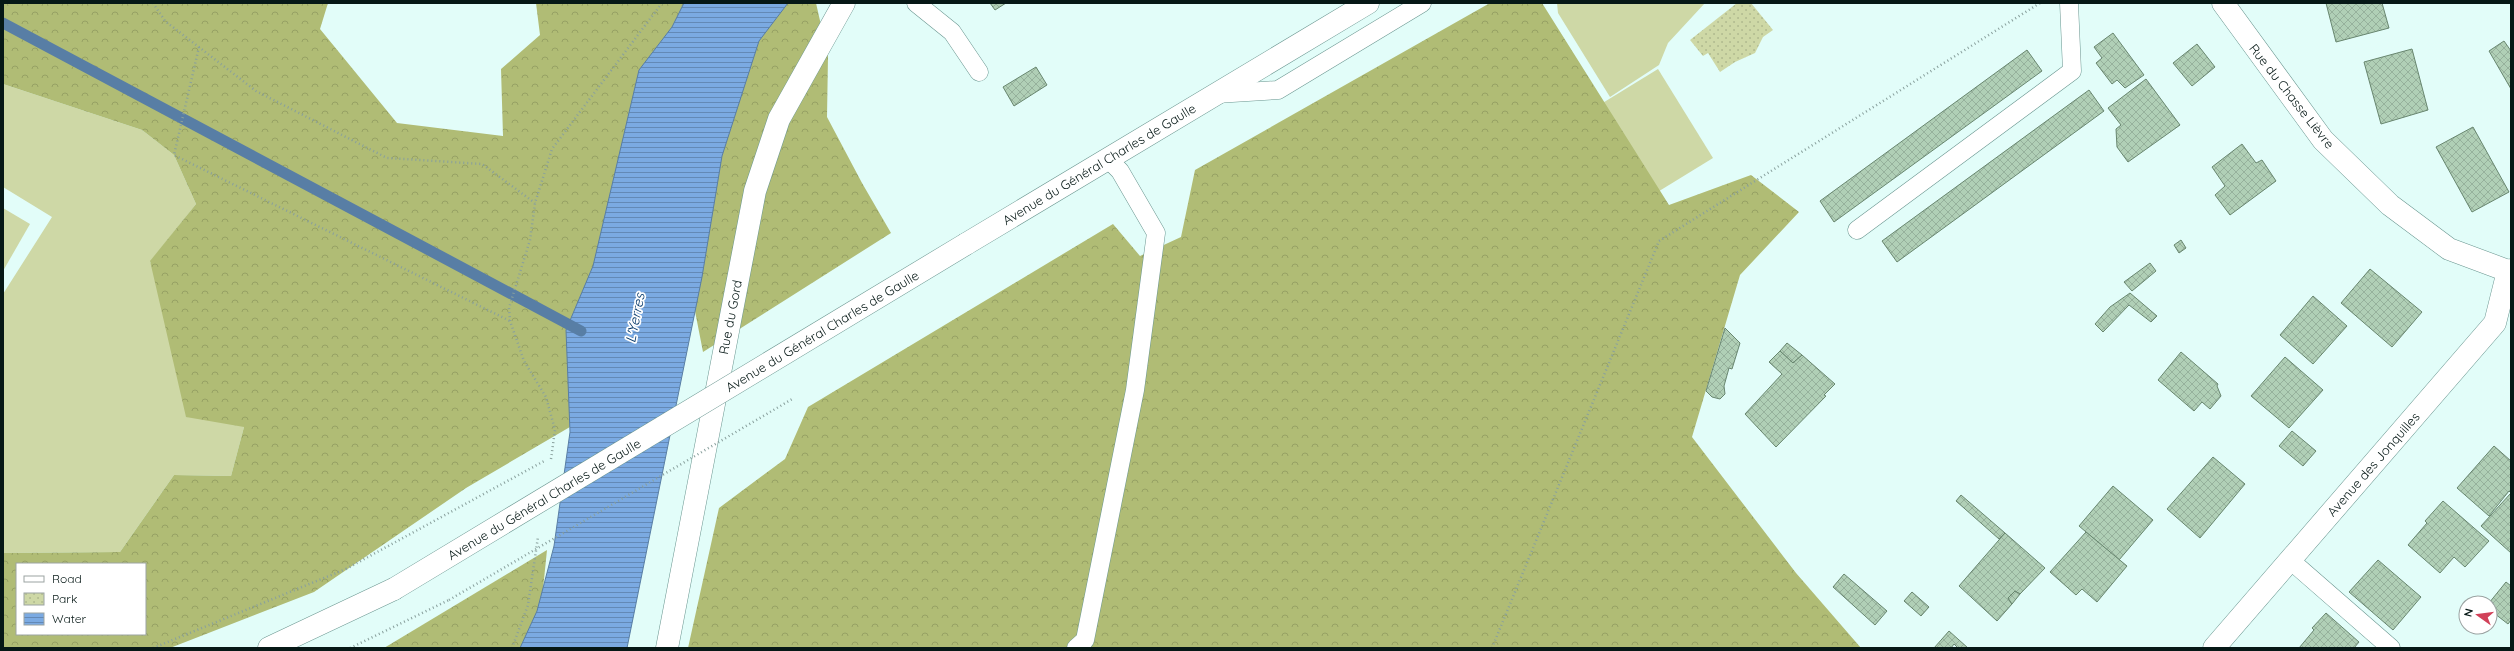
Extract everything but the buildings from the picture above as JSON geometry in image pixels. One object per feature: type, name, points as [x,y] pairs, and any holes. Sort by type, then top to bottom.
[{"type":"street","name":"Rue du Gord","points":[[667,648],[755,191],[779,119],[844,3]]},
{"type":"street","name":"Avenue du Général Charles de Gaulle","points":[[269,648],[394,589],[1107,158],[1368,3]]},
{"type":"street","name":"Rue du Chasse Lièvre","points":[[2223,3],[2323,140],[2390,205],[2449,249],[2510,270]]},
{"type":"street","name":"Avenue des Jonquilles","points":[[2214,648],[2495,323],[2510,270]]},
{"type":"lane","points":[[916,3],[952,32],[979,72]]},
{"type":"lane","points":[[1216,94],[1278,90],[1422,3]]},
{"type":"lane","points":[[1857,230],[2072,71],[2069,3]]},
{"type":"lane","points":[[1076,648],[1085,640],[1135,390],[1156,233],[1120,171],[1107,158]]},
{"type":"lane","points":[[2290,560],[2391,648]]},
{"type":"path","points":[[153,3],[165,21],[256,91],[387,158],[482,164],[536,203]]},
{"type":"path","points":[[555,430],[546,397],[524,361],[510,322],[509,308],[530,240],[536,203],[552,149],[662,3]]},
{"type":"path","points":[[1492,648],[1659,241],[2041,3]]},
{"type":"path","points":[[199,47],[174,155],[510,322]]},
{"type":"path","points":[[350,648],[449,600],[794,398]]},
{"type":"path","points":[[153,648],[346,569]]},
{"type":"path","points":[[512,648],[528,605]]},
{"type":"green space","points":[[3,3],[328,3],[320,29],[397,123],[503,136],[501,69],[540,35],[536,3],[717,3],[587,417],[466,488],[314,592],[170,648],[3,648],[3,553],[120,552],[174,475],[231,476],[244,427],[186,417],[150,261],[196,204],[174,155],[142,130],[3,84]]},
{"type":"green space","points":[[767,3],[816,3],[828,56],[827,117],[862,183],[891,233],[703,352],[685,260]]},
{"type":"green space","points":[[1490,3],[1542,3],[1669,205],[1751,175],[1799,212],[1740,275],[1692,437],[1796,573],[1861,648],[688,648],[719,508],[785,459],[808,407],[1113,224],[1140,256],[1181,237],[1195,170]]},
{"type":"green space","points":[[1557,3],[1705,3],[1668,43],[1659,65],[1610,97],[1558,13]]},
{"type":"green space","points":[[1737,3],[1751,3],[1773,30],[1763,37],[1755,53],[1735,62],[1720,72],[1708,53],[1703,56],[1690,40]]},
{"type":"green space","points":[[1658,69],[1713,158],[1656,193],[1601,104]]},
{"type":"green space","points":[[3,84],[142,130],[174,155],[196,204],[150,262],[244,427],[231,476],[174,475],[120,552],[3,553],[3,294],[52,217],[3,187]]},
{"type":"green space","points":[[3,208],[30,224],[3,271]]},
{"type":"green space","points":[[547,550],[537,648],[384,648]]},
{"type":"water","name":"L'Yerres","points":[[684,3],[788,3],[759,41],[722,156],[702,277],[627,648],[520,648],[537,611],[554,546],[570,432],[566,330],[593,266],[639,70],[672,27]]},
{"type":"waterway","points":[[3,23],[581,331]]}]
